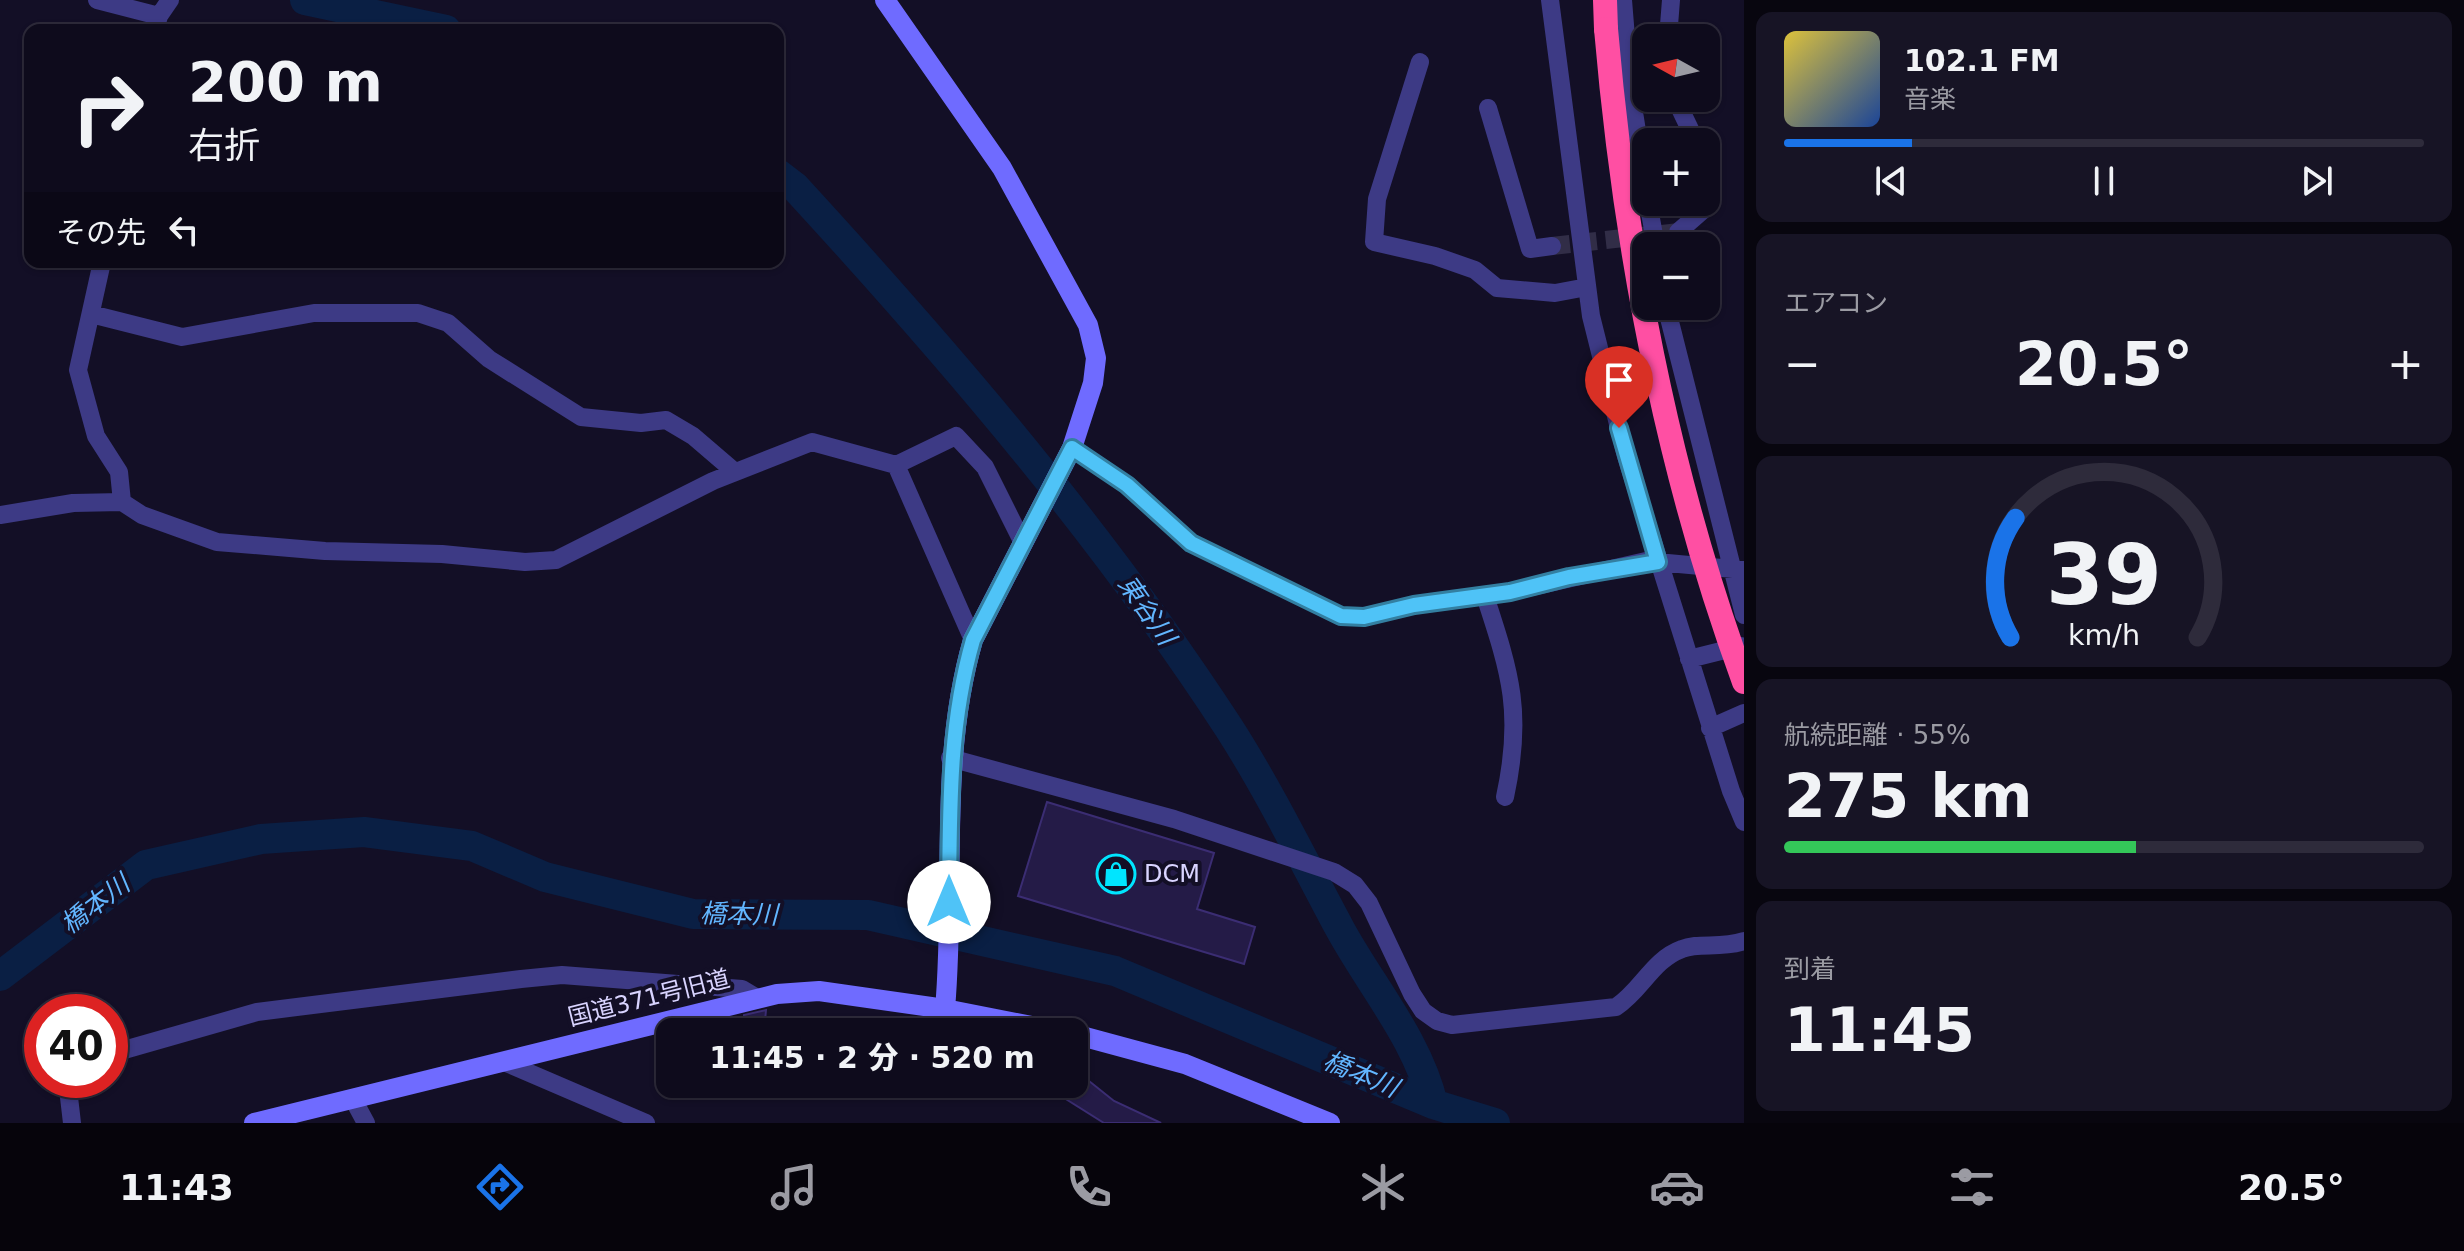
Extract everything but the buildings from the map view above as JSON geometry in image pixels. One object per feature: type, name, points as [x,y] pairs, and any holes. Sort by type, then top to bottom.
[{"type":"highway","points":[[1605,0],[1622,182],[1662,401],[1694,529],[1744,682]]},
{"type":"street","points":[[97,0],[162,14]]},
{"type":"street","points":[[885,0],[1002,168],[1088,325],[1096,358],[1093,383],[1068,456],[973,640],[963,673],[950,758],[945,1009]]},
{"type":"street","points":[[1550,0],[1587,287],[1626,456],[1710,728],[1744,822]]},
{"type":"street","points":[[1623,0],[1636,128]]},
{"type":"street","points":[[1669,24],[1671,0]]},
{"type":"street","points":[[1420,62],[1377,199],[1374,242],[1435,256],[1475,270],[1497,288],[1555,293],[1587,287]]},
{"type":"street","points":[[1488,108],[1530,249],[1552,246]]},
{"type":"street","points":[[1678,232],[1696,216]]},
{"type":"street","points":[[101,268],[78,370],[96,436],[119,472],[122,502]]},
{"type":"street","points":[[91,314],[182,337],[314,313],[418,313],[448,323],[489,359],[581,417],[641,423],[666,420],[693,436],[735,472]]},
{"type":"street","points":[[1669,320],[1679,367],[1740,570],[1744,615]]},
{"type":"street","points":[[0,515],[73,503],[122,502],[142,515],[217,542],[325,551],[442,554],[525,562],[556,560],[735,472],[812,442],[896,465],[956,436],[985,467],[1025,535]]},
{"type":"street","points":[[1068,456],[1127,485],[1191,543],[1341,616],[1364,617],[1414,605],[1485,596],[1646,561],[1740,570]]},
{"type":"street","points":[[896,465],[973,640]]},
{"type":"street","points":[[1485,596],[1509,668],[1516,707],[1512,763],[1505,797]]},
{"type":"street","points":[[1689,659],[1744,645]]},
{"type":"street","points":[[1710,728],[1744,713]]},
{"type":"street","points":[[950,758],[1174,819],[1334,872],[1355,885],[1369,903],[1423,1011],[1452,1025],[1616,1007],[1630,998],[1655,964],[1670,954],[1684,947],[1712,948],[1744,941]]},
{"type":"street","points":[[128,1049],[257,1012],[548,976],[613,977],[742,989],[757,998]]},
{"type":"street","name":"国道371号旧道","points":[[254,1123],[757,998],[819,991],[991,1018]]},
{"type":"street","points":[[1088,1038],[1185,1064],[1330,1123]]},
{"type":"street","points":[[504,1062],[646,1123]]},
{"type":"street","points":[[69,1098],[72,1123]]},
{"type":"street","points":[[353,1099],[366,1123]]},
{"type":"waterway","name":"東谷川","points":[[305,0],[418,24]]},
{"type":"waterway","name":"東谷川","points":[[784,179],[911,316],[1023,448],[1130,585],[1180,656],[1229,728],[1273,802],[1340,929],[1405,1036],[1426,1080],[1433,1104]]},
{"type":"waterway","name":"橋本川","points":[[0,976],[146,865],[261,839],[364,832],[472,846],[545,877],[693,914],[868,915],[1115,971],[1433,1104],[1495,1123]]},
{"type":"tunnel","points":[[1552,246],[1632,237]]},
{"type":"place","name":"DCM","points":[[1116,874]]},
{"type":"route","points":[[949,902],[950,758],[963,673],[973,640],[1072,448],[1127,485],[1191,543],[1220,560],[1341,616],[1364,617],[1396,612],[1414,605],[1510,592],[1646,561],[1658,562],[1619,428]]}]
